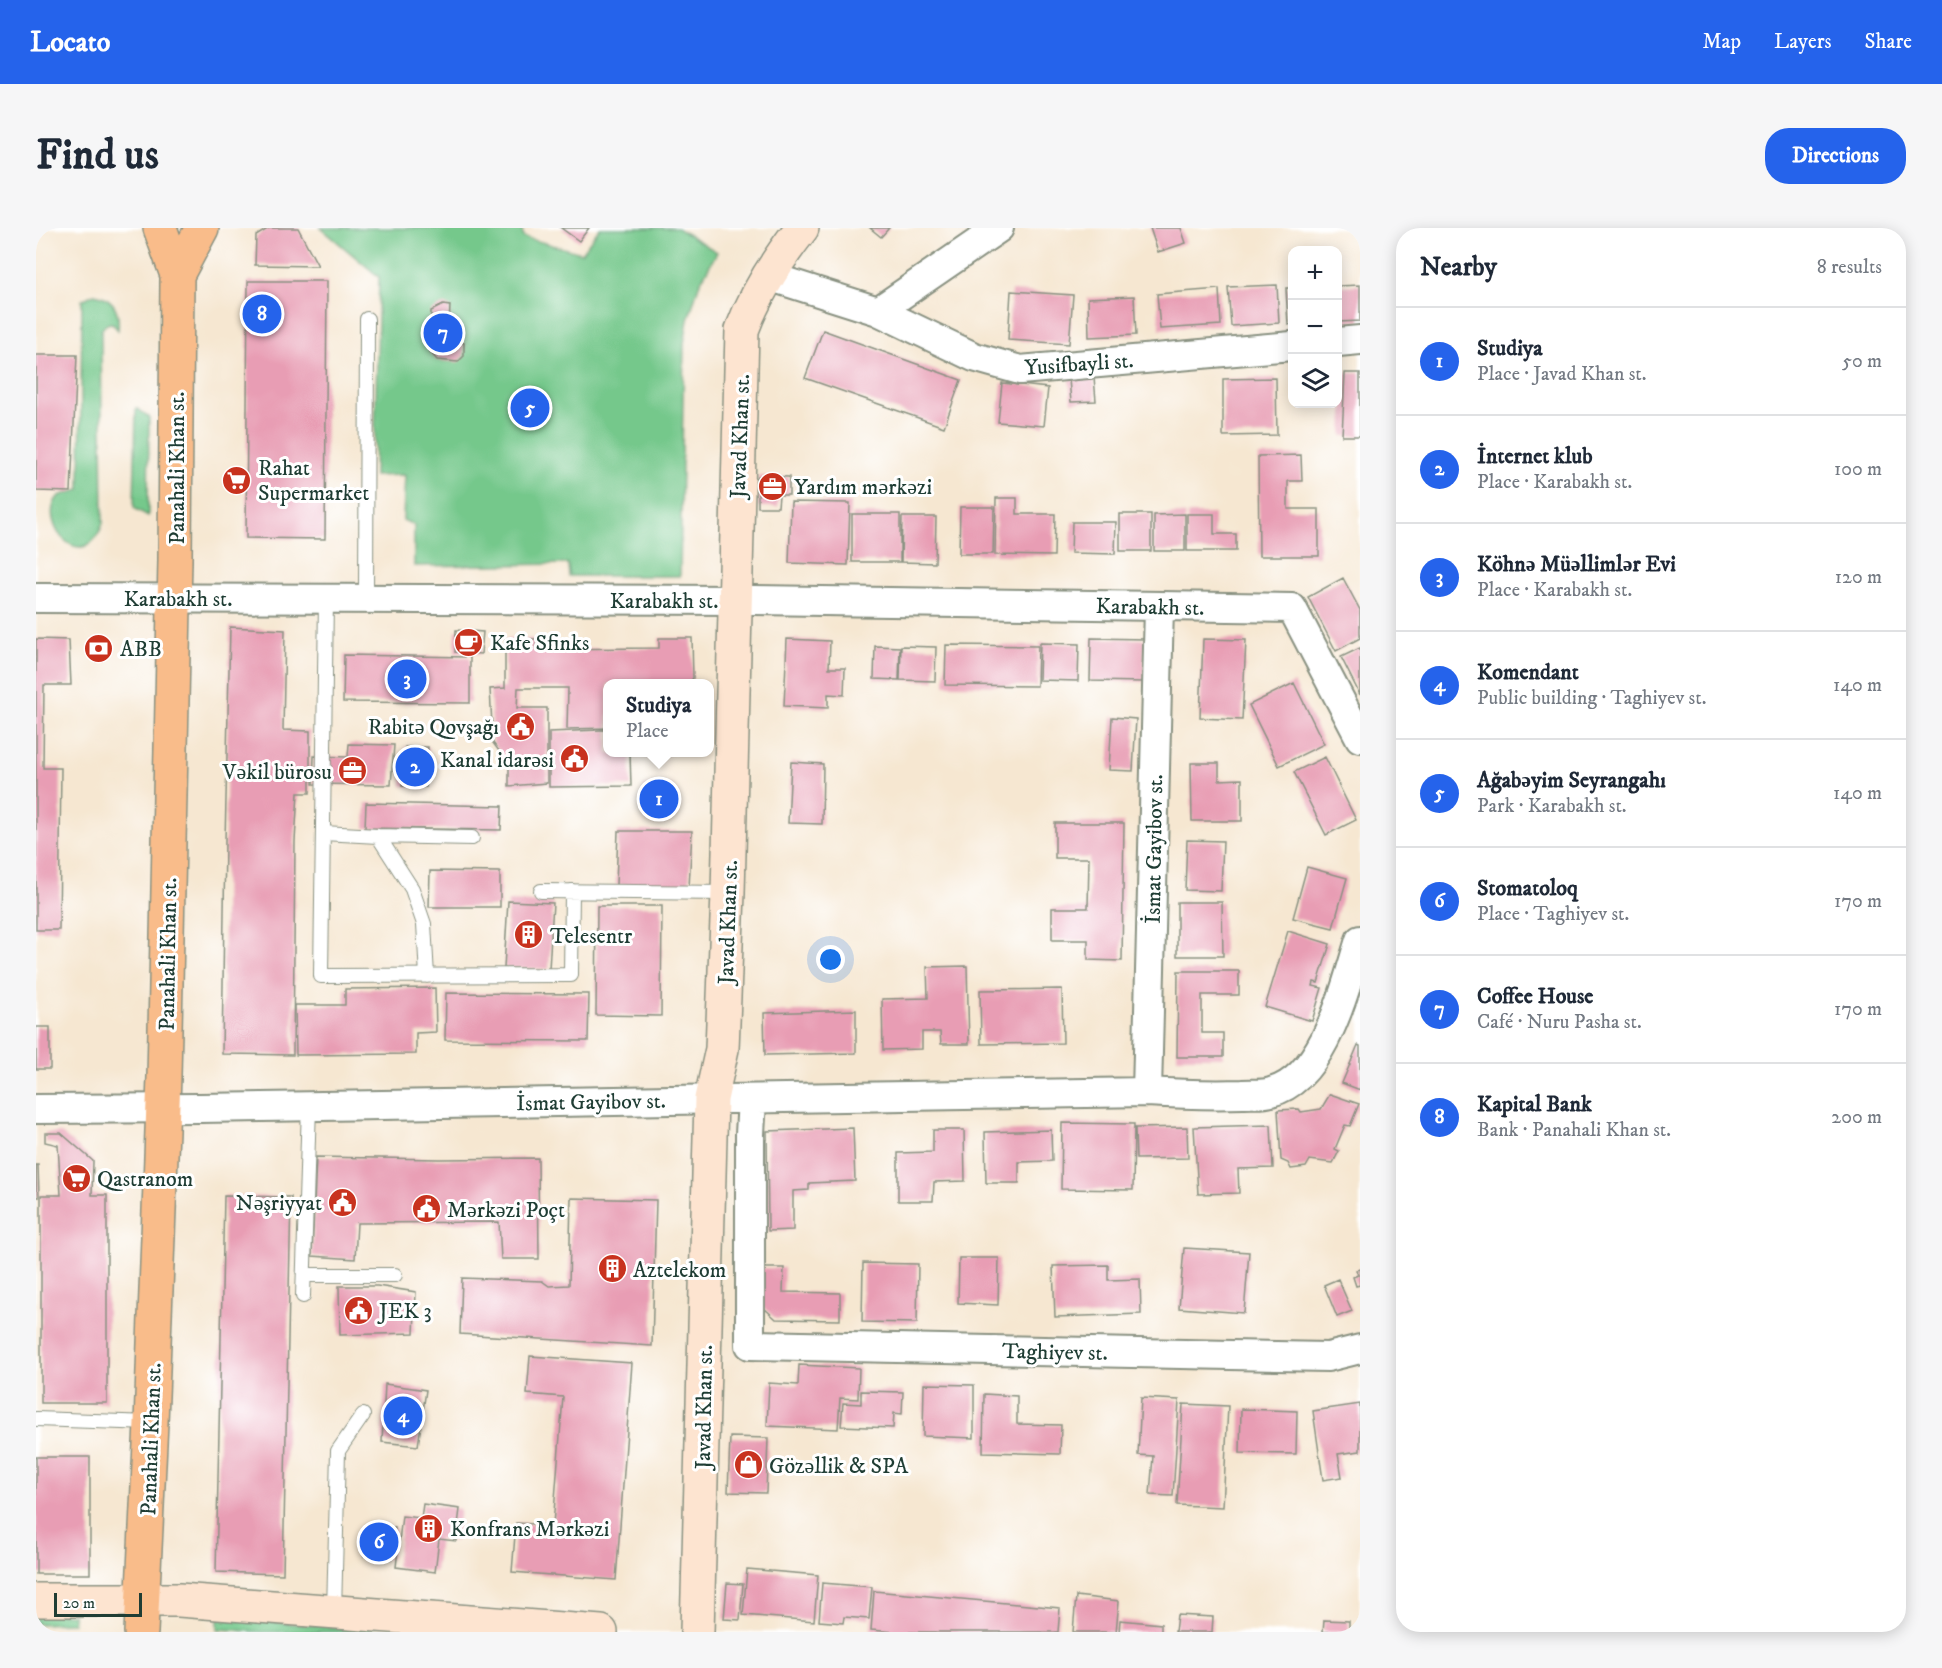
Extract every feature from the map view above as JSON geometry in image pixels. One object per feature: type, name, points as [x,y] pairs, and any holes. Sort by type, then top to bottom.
[{"type":"main road","points":[[160,228],[177,275]]},
{"type":"main road","points":[[177,275],[202,228]]},
{"type":"main road","name":"Panahali Khan st.","points":[[141,1632],[162,1108],[174,598],[177,275]]},
{"type":"street","name":"Javad Khan st.","points":[[697,1632],[711,1099],[722,1049],[728,893],[742,330],[751,305],[778,258],[802,228]]},
{"type":"street","points":[[878,311],[999,228]]},
{"type":"street","name":"Yusifbayli st.","points":[[768,276],[878,311],[974,357],[1020,369],[1288,346]]},
{"type":"street","points":[[1342,342],[1360,340]]},
{"type":"street","name":"Karabakh st.","points":[[36,598],[735,600],[1292,608],[1360,738]]},
{"type":"street","name":"İsmat Gayibov st.","points":[[1147,1092],[1159,607]]},
{"type":"street","name":"İsmat Gayibov st.","points":[[36,1109],[1147,1092],[1270,1093],[1297,1080],[1317,1054],[1333,1018],[1360,940]]},
{"type":"street","name":"Taghiyev st.","points":[[752,1099],[750,1345],[1328,1357],[1360,1349]]},
{"type":"street","points":[[36,1600],[179,1600],[537,1629],[602,1632]]},
{"type":"lane","points":[[366,600],[367,319]]},
{"type":"lane","points":[[326,599],[321,976],[571,975],[572,891]]},
{"type":"lane","points":[[323,833],[472,838]]},
{"type":"lane","points":[[378,836],[412,889],[424,924],[427,976]]},
{"type":"lane","points":[[541,891],[728,893]]},
{"type":"lane","points":[[303,1296],[309,1106]]},
{"type":"lane","points":[[304,1275],[396,1275]]},
{"type":"lane","points":[[334,1612],[338,1450],[363,1415]]},
{"type":"lane","points":[[36,1419],[151,1423]]},
{"type":"green space","points":[[321,228],[522,228],[523,237],[581,253],[600,228],[677,228],[717,252],[699,285],[688,320],[684,343],[680,576],[569,576],[568,564],[414,566],[414,525],[403,520],[405,475],[374,476],[379,277]]},
{"type":"green space","points":[[94,294],[106,298],[114,306],[118,317],[118,330],[110,323],[105,325],[101,332],[103,523],[95,539],[85,546],[75,546],[65,541],[58,531],[53,520],[53,508],[58,497],[80,490],[82,300]]},
{"type":"green space","points":[[136,408],[149,417],[148,516],[134,508]]},
{"type":"green space","points":[[36,1614],[73,1614],[73,1623],[36,1624]]},
{"type":"green space","points":[[218,1618],[407,1632],[263,1632],[218,1629]]},
{"type":"building","points":[[269,228],[298,228],[318,266],[255,265],[256,236]]},
{"type":"building","points":[[561,228],[589,228],[579,241]]},
{"type":"building","points":[[870,228],[889,228],[881,237]]},
{"type":"building","points":[[1150,228],[1181,228],[1186,243],[1158,252]]},
{"type":"building","points":[[248,281],[327,281],[325,539],[246,538]]},
{"type":"building","points":[[1277,285],[1279,323],[1231,326],[1228,287]]},
{"type":"building","points":[[1360,285],[1360,321],[1342,322],[1342,286]]},
{"type":"building","points":[[1286,288],[1288,288],[1288,325]]},
{"type":"building","points":[[1219,289],[1221,325],[1160,329],[1157,294]]},
{"type":"building","points":[[1011,291],[1073,295],[1069,344],[1008,340]]},
{"type":"building","points":[[1134,296],[1136,335],[1089,337],[1088,298]]},
{"type":"building","points":[[443,305],[450,306],[449,325],[455,325],[455,342],[464,343],[464,356],[458,362],[437,360],[430,352],[431,311]]},
{"type":"building","points":[[823,330],[961,380],[944,427],[805,378]]},
{"type":"building","points":[[36,355],[77,355],[71,492],[36,491]]},
{"type":"building","points":[[1345,373],[1360,373],[1360,436],[1342,436]]},
{"type":"building","points":[[1094,377],[1096,401],[1071,402],[1069,379]]},
{"type":"building","points":[[1276,378],[1277,435],[1223,436],[1223,379]]},
{"type":"building","points":[[1002,383],[1048,388],[1044,426],[998,422]]},
{"type":"building","points":[[1301,455],[1302,481],[1288,481],[1288,509],[1319,509],[1319,556],[1259,556],[1258,456]]},
{"type":"building","name":"Yardım mərkəzi","points":[[758,476],[789,477],[789,495],[779,495],[778,507],[758,507]]},
{"type":"building","points":[[996,498],[1017,498],[1017,514],[1055,514],[1054,556],[995,555]]},
{"type":"building","points":[[791,502],[850,503],[848,565],[789,563]]},
{"type":"building","points":[[960,507],[994,507],[993,554],[959,554]]},
{"type":"building","points":[[852,514],[900,514],[900,562],[852,562]]},
{"type":"building","points":[[1120,514],[1151,514],[1151,551],[1120,551]]},
{"type":"building","points":[[1185,514],[1185,551],[1154,551],[1154,515]]},
{"type":"building","points":[[1187,514],[1214,514],[1214,534],[1236,534],[1236,551],[1187,551]]},
{"type":"building","points":[[902,517],[936,517],[935,563],[901,562]]},
{"type":"building","points":[[1072,522],[1116,522],[1115,554],[1071,553]]},
{"type":"building","points":[[1343,578],[1360,610],[1360,638],[1336,651],[1308,597]]},
{"type":"building","points":[[230,627],[285,630],[283,730],[310,731],[310,793],[298,793],[295,841],[293,1055],[222,1054]]},
{"type":"building","name":"Kafe Sfinks","points":[[456,630],[483,632],[481,654],[455,652]]},
{"type":"building","points":[[659,638],[692,638],[693,678],[603,679],[603,728],[567,729],[568,688],[518,688],[517,708],[547,708],[547,783],[509,786],[509,764],[493,743],[490,689],[505,688],[505,639],[537,639],[536,649],[659,648]]},
{"type":"building","points":[[1091,638],[1145,639],[1144,682],[1090,681]]},
{"type":"building","points":[[36,639],[69,640],[71,685],[44,685],[43,768],[61,768],[59,930],[36,930]]},
{"type":"building","points":[[787,639],[830,641],[829,668],[845,668],[844,695],[828,694],[828,708],[784,706]]},
{"type":"building","points":[[1203,639],[1246,640],[1242,720],[1200,718]]},
{"type":"building","points":[[1040,643],[1079,644],[1078,681],[1039,680]]},
{"type":"building","points":[[946,645],[1038,646],[1037,686],[945,685]]},
{"type":"building","points":[[875,646],[900,647],[899,680],[874,679]]},
{"type":"building","points":[[901,646],[936,647],[935,681],[900,680]]},
{"type":"building","points":[[1360,648],[1360,695],[1341,657]]},
{"type":"building","points":[[344,655],[470,657],[470,703],[343,702]]},
{"type":"building","points":[[1294,683],[1324,744],[1279,766],[1249,705]]},
{"type":"building","points":[[1112,717],[1136,719],[1133,771],[1109,770]]},
{"type":"building","name":"Kanal idarəsi","points":[[603,730],[603,757],[630,757],[631,786],[549,787],[549,732]]},
{"type":"building","name":"Vəkil bürosu","points":[[349,744],[394,745],[391,785],[313,784],[314,756],[348,757]]},
{"type":"building","points":[[405,747],[428,747],[426,787],[402,786]]},
{"type":"building","points":[[1325,757],[1356,820],[1326,835],[1294,772]]},
{"type":"building","points":[[791,762],[823,764],[822,824],[788,823]]},
{"type":"building","points":[[1191,763],[1219,763],[1219,780],[1242,779],[1242,821],[1192,821]]},
{"type":"building","points":[[673,785],[673,811],[644,812],[644,786]]},
{"type":"building","points":[[366,803],[502,806],[501,830],[365,828]]},
{"type":"building","points":[[1055,823],[1124,823],[1122,961],[1088,960],[1088,940],[1052,940],[1052,908],[1088,908],[1089,858],[1055,858]]},
{"type":"building","points":[[618,831],[692,831],[689,888],[616,885]]},
{"type":"building","points":[[1187,840],[1223,841],[1221,891],[1185,890]]},
{"type":"building","points":[[1307,867],[1347,878],[1333,928],[1293,918]]},
{"type":"building","points":[[430,871],[500,872],[500,907],[429,907]]},
{"type":"building","name":"Telesentr","points":[[508,901],[553,903],[549,969],[504,968]]},
{"type":"building","points":[[1177,902],[1222,902],[1223,956],[1177,956]]},
{"type":"building","points":[[597,906],[662,906],[661,1016],[596,1015]]},
{"type":"building","points":[[1288,931],[1330,944],[1318,983],[1314,982],[1313,986],[1322,988],[1312,1021],[1265,1007]]},
{"type":"building","points":[[967,966],[969,1044],[941,1044],[940,1032],[922,1032],[922,1049],[883,1050],[882,999],[928,998],[927,967]]},
{"type":"building","points":[[1178,971],[1239,971],[1239,995],[1202,995],[1202,1033],[1223,1033],[1223,1057],[1177,1057]]},
{"type":"building","points":[[435,988],[436,1032],[416,1033],[416,1054],[296,1055],[295,1005],[345,1005],[345,989]]},
{"type":"building","points":[[1062,989],[1063,1043],[981,1044],[980,990]]},
{"type":"building","points":[[446,993],[589,994],[588,1041],[445,1040]]},
{"type":"building","points":[[856,1010],[856,1053],[765,1055],[764,1013]]},
{"type":"building","points":[[36,1027],[50,1027],[50,1069],[36,1069]]},
{"type":"building","points":[[1358,1045],[1360,1046],[1360,1090],[1342,1083]]},
{"type":"building","points":[[1330,1094],[1359,1104],[1350,1126],[1345,1125],[1335,1149],[1339,1151],[1333,1163],[1310,1160],[1306,1167],[1291,1169],[1288,1163],[1281,1160],[1278,1110],[1299,1109],[1301,1112],[1321,1109]]},
{"type":"building","points":[[1062,1123],[1134,1124],[1133,1190],[1061,1189]]},
{"type":"building","points":[[1271,1125],[1273,1168],[1238,1169],[1239,1193],[1198,1194],[1194,1127]]},
{"type":"building","points":[[1187,1127],[1188,1158],[1136,1159],[1135,1128]]},
{"type":"building","points":[[853,1128],[855,1181],[809,1183],[809,1190],[793,1191],[793,1230],[768,1231],[767,1131]]},
{"type":"building","points":[[933,1130],[964,1130],[965,1181],[934,1182],[933,1201],[898,1201],[898,1153],[933,1152]]},
{"type":"building","points":[[1051,1130],[1052,1161],[1019,1162],[1019,1183],[986,1183],[985,1132]]},
{"type":"building","points":[[45,1133],[61,1133],[93,1161],[92,1195],[107,1195],[107,1403],[41,1403],[41,1195],[61,1195],[58,1145],[45,1142]]},
{"type":"building","name":"Mərkəzi Poçt","points":[[316,1157],[538,1158],[539,1259],[501,1259],[499,1222],[357,1223],[355,1259],[312,1256]]},
{"type":"building","points":[[36,1165],[38,1165],[39,1197],[36,1197]]},
{"type":"building","points":[[224,1196],[291,1197],[283,1574],[216,1572]]},
{"type":"building","points":[[571,1198],[656,1200],[652,1346],[460,1334],[462,1278],[542,1281],[549,1286],[569,1285]]},
{"type":"building","points":[[1184,1248],[1249,1252],[1244,1313],[1179,1308]]},
{"type":"building","points":[[959,1258],[999,1258],[998,1305],[958,1303]]},
{"type":"building","points":[[863,1263],[918,1264],[917,1323],[862,1322]]},
{"type":"building","points":[[1108,1265],[1108,1280],[1140,1279],[1141,1314],[1055,1317],[1053,1266]]},
{"type":"building","points":[[761,1268],[784,1268],[783,1292],[840,1293],[840,1320],[776,1319],[763,1307]]},
{"type":"building","points":[[1360,1269],[1360,1285],[1356,1286],[1353,1277],[1358,1275],[1356,1270]]},
{"type":"building","points":[[1338,1279],[1352,1311],[1337,1317],[1324,1285]]},
{"type":"building","points":[[339,1286],[377,1286],[416,1292],[414,1333],[340,1335]]},
{"type":"building","points":[[530,1356],[632,1363],[616,1580],[512,1572],[516,1523],[553,1525],[563,1397],[527,1394]]},
{"type":"building","points":[[799,1365],[859,1368],[858,1399],[840,1398],[838,1429],[767,1426],[769,1383],[798,1385]]},
{"type":"building","points":[[385,1384],[426,1390],[418,1446],[382,1442]]},
{"type":"building","points":[[924,1384],[974,1385],[974,1438],[923,1436]]},
{"type":"building","points":[[861,1391],[903,1392],[902,1414],[894,1413],[893,1428],[841,1426],[843,1403],[861,1404]]},
{"type":"building","points":[[984,1394],[1017,1396],[1017,1424],[1061,1425],[1060,1454],[983,1452]]},
{"type":"building","points":[[1141,1398],[1179,1400],[1173,1496],[1150,1495],[1153,1456],[1138,1455]]},
{"type":"building","points":[[1183,1404],[1228,1406],[1223,1507],[1177,1505]]},
{"type":"building","points":[[1360,1404],[1360,1451],[1338,1454],[1342,1477],[1323,1480],[1313,1411]]},
{"type":"building","points":[[1241,1409],[1297,1411],[1296,1454],[1240,1453]]},
{"type":"building","name":"Gözəllik & SPA","points":[[730,1437],[768,1438],[766,1493],[728,1492]]},
{"type":"building","points":[[36,1457],[90,1457],[90,1574],[36,1574]]},
{"type":"building","name":"Konfrans Mərkəzi","points":[[423,1504],[460,1509],[456,1541],[439,1539],[435,1572],[396,1567],[402,1516],[421,1518]]},
{"type":"building","points":[[367,1525],[395,1528],[391,1559],[364,1556]]},
{"type":"building","points":[[747,1569],[818,1575],[814,1621],[743,1615]]},
{"type":"building","points":[[727,1583],[743,1584],[740,1620],[724,1619]]},
{"type":"building","points":[[822,1583],[872,1587],[869,1619],[844,1617],[843,1623],[819,1621]]},
{"type":"building","points":[[874,1591],[1060,1608],[1058,1632],[871,1630]]},
{"type":"building","points":[[1076,1596],[1119,1601],[1116,1632],[1073,1632]]},
{"type":"building","points":[[1177,1615],[1213,1617],[1212,1632],[1175,1632]]},
{"type":"building","points":[[1120,1620],[1161,1624],[1161,1632],[1119,1632]]},
{"type":"building","points":[[1324,1620],[1349,1621],[1349,1632],[1323,1632]]},
{"type":"place","name":"Kapital Bank","points":[[262,314]]},
{"type":"place","name":"Coffee House","points":[[443,333]]},
{"type":"place","name":"Ağabəyim Seyrangahı","points":[[530,408]]},
{"type":"place","name":"Rahat Supermarket","points":[[237,480]]},
{"type":"place","name":"Yardım mərkəzi","points":[[773,486]]},
{"type":"place","name":"Kafe Sfinks","points":[[469,642]]},
{"type":"place","name":"ABB","points":[[99,648]]},
{"type":"place","name":"Köhnə Müəllimlər Evi","points":[[407,679]]},
{"type":"place","name":"Rabitə Qovşağı","points":[[520,726]]},
{"type":"place","name":"Kanal idarəsi","points":[[575,759]]},
{"type":"place","name":"İnternet klub","points":[[415,767]]},
{"type":"place","name":"Vəkil bürosu","points":[[353,771]]},
{"type":"place","name":"Studiya","points":[[659,799]]},
{"type":"place","name":"Telesentr","points":[[529,935]]},
{"type":"place","name":"Qastranom","points":[[76,1178]]},
{"type":"place","name":"Nəşriyyat","points":[[343,1202]]},
{"type":"place","name":"Mərkəzi Poçt","points":[[426,1209]]},
{"type":"place","name":"Aztelekom","points":[[612,1269]]},
{"type":"place","name":"JEK 3","points":[[358,1310]]},
{"type":"place","name":"Komendant","points":[[403,1416]]},
{"type":"place","name":"Gözəllik & SPA","points":[[748,1465]]},
{"type":"place","name":"Konfrans Mərkəzi","points":[[429,1528]]},
{"type":"place","name":"Stomatoloq","points":[[379,1542]]}]
